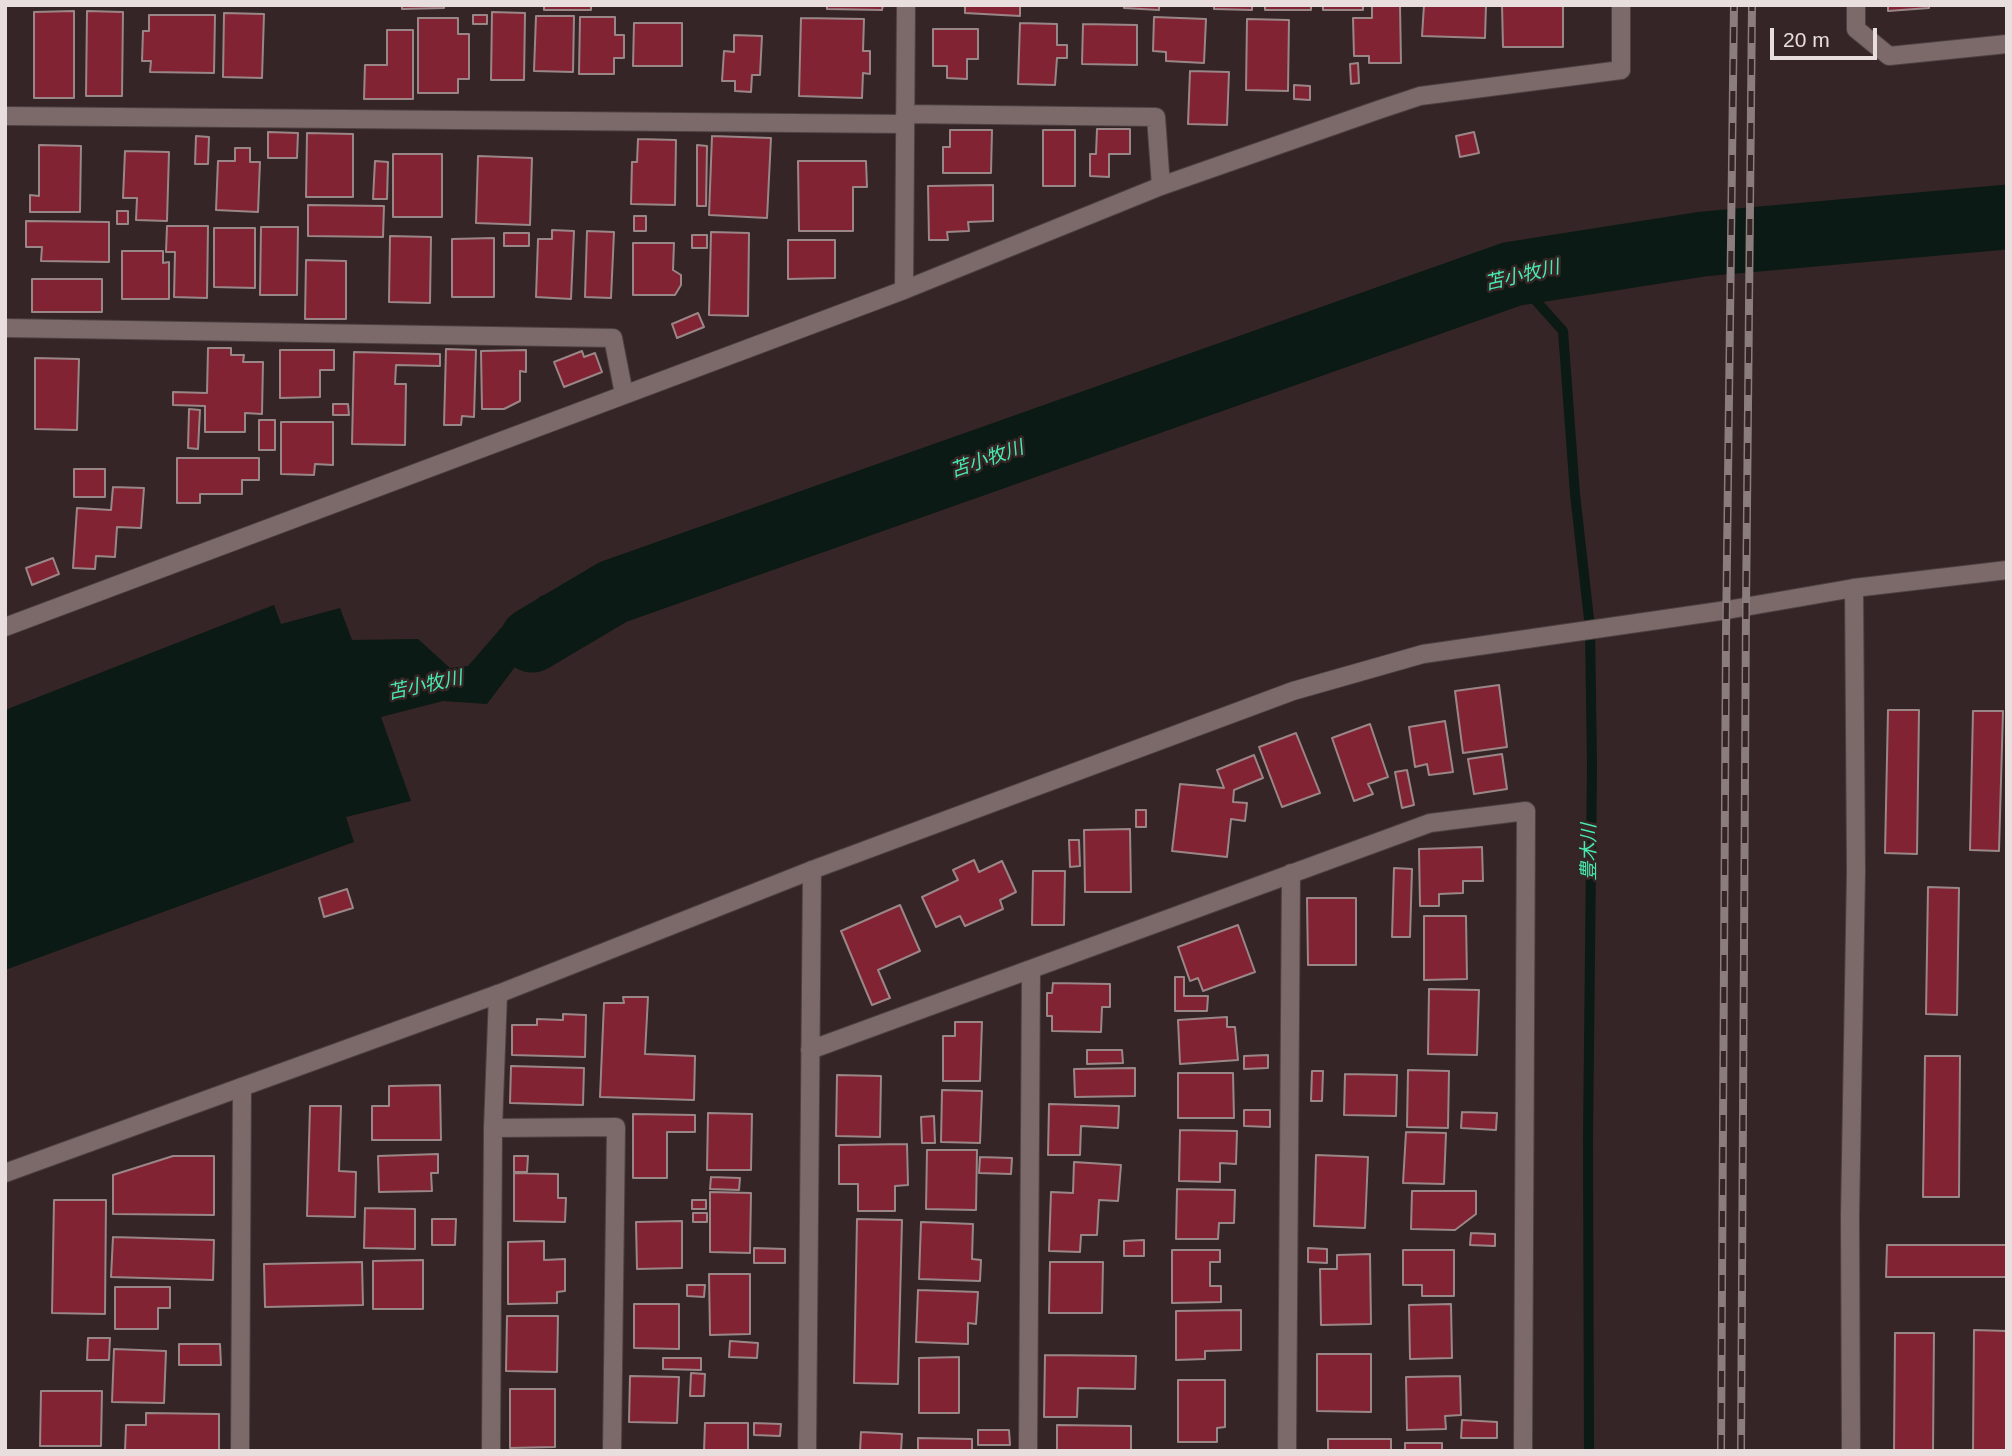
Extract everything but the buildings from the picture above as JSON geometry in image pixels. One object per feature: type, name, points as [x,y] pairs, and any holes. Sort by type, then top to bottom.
[{"type":"street","points":[[904,290],[906,5]]},
{"type":"street","points":[[5,628],[904,290],[1161,186],[1420,96],[1621,70],[1621,5]]},
{"type":"street","points":[[1856,5],[1856,29],[1889,56],[2007,44]]},
{"type":"street","points":[[5,116],[905,119],[1156,117],[1161,186]]},
{"type":"street","points":[[5,328],[613,338],[624,394]]},
{"type":"street","points":[[5,1173],[498,994],[812,870],[1293,691],[1423,654],[1736,609],[1854,588],[2007,570]]},
{"type":"street","points":[[1851,1451],[1850,1216],[1856,871],[1854,588]]},
{"type":"street","points":[[810,1050],[1430,823],[1526,811],[1523,1451]]},
{"type":"street","points":[[807,1451],[812,870]]},
{"type":"street","points":[[1287,1451],[1292,873]]},
{"type":"street","points":[[1028,1451],[1031,971]]},
{"type":"street","points":[[491,1451],[493,1128],[498,994]]},
{"type":"street","points":[[240,1451],[242,1087]]},
{"type":"street","points":[[493,1128],[615,1127],[612,1451]]},
{"type":"water","points":[[613,573],[608,601],[521,659],[487,704],[443,701],[381,717],[411,801],[346,817],[354,842],[5,970],[5,710],[274,605],[281,624],[340,608],[352,640],[418,639],[450,668],[468,666],[501,628],[541,596]]},
{"type":"waterway","name":"苫小牧川","points":[[532,640],[613,592],[1512,274],[1703,244],[2007,217]]},
{"type":"waterway","name":"豊木川","points":[[1512,274],[1563,331],[1575,494],[1590,628],[1592,766],[1588,1139],[1589,1451]]},
{"type":"railway","points":[[1721,1451],[1726,635],[1734,5]]},
{"type":"railway","points":[[1741,1451],[1752,5]]}]
